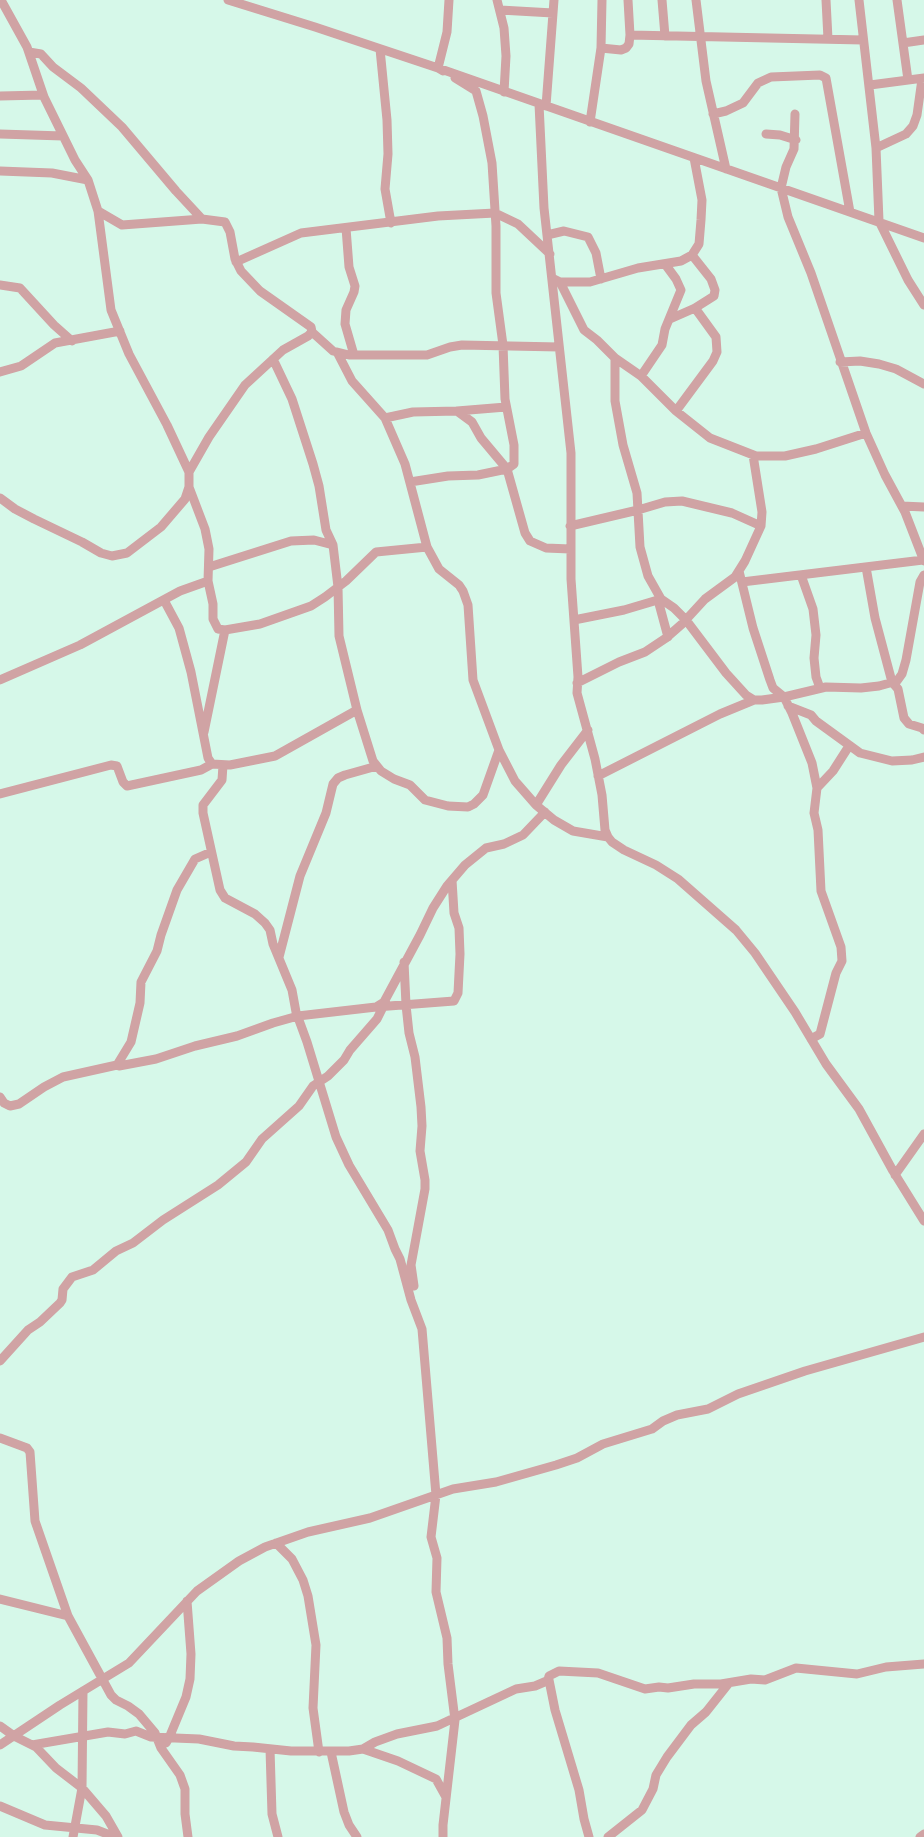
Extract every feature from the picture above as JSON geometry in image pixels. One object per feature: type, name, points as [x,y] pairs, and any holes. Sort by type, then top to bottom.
[{"type":"street","points":[[0,498],[12,506],[101,553],[112,556],[127,553],[161,527],[185,499],[189,487],[189,472],[167,424],[129,354],[111,310],[98,211],[88,180],[75,160],[43,95],[29,52],[1,0]]},
{"type":"street","points":[[228,0],[380,48],[924,238]]},
{"type":"street","points":[[438,68],[447,32],[449,0]]},
{"type":"street","points":[[497,0],[504,28],[506,56],[504,92]]},
{"type":"street","points":[[554,0],[543,105],[541,163],[550,254],[556,280],[559,347],[571,453],[570,549],[577,693],[588,730],[602,795],[605,830],[608,837],[624,850],[656,865],[678,878],[736,930],[762,962],[835,1077],[859,1109],[924,1221]]},
{"type":"street","points":[[590,122],[601,48],[602,0]]},
{"type":"street","points":[[601,48],[621,50],[626,48],[629,44],[630,35],[628,0]]},
{"type":"street","points":[[662,0],[665,36]]},
{"type":"street","points":[[696,0],[706,81],[712,114],[726,169]]},
{"type":"street","points":[[826,0],[828,39]]},
{"type":"street","points":[[859,0],[870,85],[876,148],[879,222],[908,280],[924,305]]},
{"type":"street","points":[[897,0],[908,80]]},
{"type":"street","points":[[500,10],[553,13]]},
{"type":"street","points":[[630,35],[863,40]]},
{"type":"street","points":[[903,43],[924,40]]},
{"type":"street","points":[[380,48],[387,120],[388,154],[385,189],[391,223]]},
{"type":"street","points":[[29,52],[41,54],[53,68],[81,88],[122,127],[176,191],[202,219]]},
{"type":"street","points":[[410,482],[448,476],[478,475],[507,469],[514,464],[514,445],[506,407],[503,346],[496,293],[495,213],[492,163],[483,116],[476,91],[438,68]]},
{"type":"street","points":[[712,114],[726,111],[743,103],[758,83],[771,77],[820,75],[826,78],[850,212]]},
{"type":"street","points":[[870,85],[923,78],[920,115],[913,126],[906,134],[876,148]]},
{"type":"street","points":[[0,96],[43,95]]},
{"type":"street","points":[[742,582],[924,560],[902,506],[866,434],[840,362],[811,273],[788,216],[781,188],[782,179],[794,153],[796,140],[795,114]]},
{"type":"street","points":[[0,134],[63,136]]},
{"type":"street","points":[[766,134],[780,135],[796,140]]},
{"type":"street","points":[[556,280],[590,282],[638,268],[681,261],[692,254],[699,244],[702,200],[694,158]]},
{"type":"street","points":[[0,171],[52,174],[88,180]]},
{"type":"street","points":[[98,211],[122,224],[202,219],[225,222],[230,232],[236,262],[240,271],[260,291],[310,327],[312,332],[332,351],[354,355],[427,355],[450,347],[462,345],[559,347]]},
{"type":"street","points":[[236,262],[302,233],[438,216],[495,213],[518,224],[550,254]]},
{"type":"street","points":[[346,228],[349,267],[354,292],[346,310],[345,324],[354,355]]},
{"type":"street","points":[[548,235],[564,231],[588,237],[596,253],[601,279]]},
{"type":"street","points":[[670,319],[695,308],[714,296],[715,290],[711,279],[692,254]]},
{"type":"street","points":[[641,376],[662,345],[665,330],[681,290],[676,279],[665,264]]},
{"type":"street","points":[[556,280],[584,330],[597,340],[614,358],[641,376],[676,411],[710,438],[753,455],[785,456],[816,449],[866,434]]},
{"type":"street","points":[[0,285],[20,288],[54,325],[72,341]]},
{"type":"street","points":[[676,411],[713,361],[717,352],[716,337],[695,308]]},
{"type":"street","points":[[0,372],[21,366],[55,343],[120,331]]},
{"type":"street","points":[[189,472],[232,401],[245,385],[283,350],[308,336],[312,332]]},
{"type":"street","points":[[337,352],[352,381],[385,418],[405,464],[428,547],[439,569],[459,585],[463,591],[468,605],[473,680],[499,750],[515,781],[536,805],[573,831],[608,837]]},
{"type":"street","points":[[614,358],[616,402],[623,445],[637,493],[640,547],[648,576],[660,599],[668,637]]},
{"type":"street","points":[[273,359],[292,399],[300,421],[319,486],[326,530],[333,545],[338,587],[339,636],[357,710],[373,761],[381,771],[410,786],[425,800],[448,806],[468,807],[474,804],[483,795],[499,750]]},
{"type":"street","points":[[840,362],[860,361],[879,364],[896,369],[924,384]]},
{"type":"street","points":[[385,418],[413,412],[457,411],[506,407]]},
{"type":"street","points":[[457,411],[472,422],[481,438],[507,469],[525,533],[530,540],[546,548],[570,549]]},
{"type":"street","points":[[577,683],[619,662],[645,652],[668,637],[705,599],[735,577],[761,526],[762,512],[753,455]]},
{"type":"street","points":[[189,487],[205,529],[209,549],[208,581],[213,604],[213,619],[218,628],[225,630],[260,624],[311,606],[338,587],[376,552],[428,547]]},
{"type":"street","points":[[570,526],[638,510],[664,502],[682,501],[732,513],[761,526]]},
{"type":"street","points":[[0,508],[12,506]]},
{"type":"street","points":[[902,506],[924,506]]},
{"type":"street","points":[[209,567],[291,541],[314,540],[333,545]]},
{"type":"street","points":[[866,567],[875,618],[892,682],[898,689],[904,718],[909,724],[924,730]]},
{"type":"street","points":[[739,571],[753,628],[773,688],[786,701],[811,715],[816,722],[860,753],[884,760],[912,760],[924,757]]},
{"type":"street","points":[[801,575],[813,609],[816,634],[814,658],[816,677],[820,688]]},
{"type":"street","points":[[598,776],[720,714],[754,700],[786,701],[820,688],[839,686],[860,688],[879,686],[897,681],[902,674],[906,660],[920,582],[924,575]]},
{"type":"street","points":[[1,677],[80,645],[180,591],[208,581]]},
{"type":"street","points":[[574,620],[624,610],[660,599],[674,608],[686,620],[726,673],[746,695],[754,700]]},
{"type":"street","points":[[164,600],[179,628],[191,672],[208,758],[212,764]]},
{"type":"street","points":[[203,737],[225,630]]},
{"type":"street","points":[[786,701],[812,763],[817,788],[814,813],[818,830],[821,891],[841,947],[842,961],[836,973],[820,1034],[811,1039]]},
{"type":"street","points":[[0,794],[111,765],[117,766],[120,770],[123,782],[127,786],[201,770],[212,764],[223,765],[275,756],[357,710]]},
{"type":"street","points":[[536,805],[561,765],[588,730]]},
{"type":"street","points":[[817,788],[833,771],[849,746]]},
{"type":"street","points":[[223,765],[222,780],[203,805],[203,813],[220,890],[225,898],[255,914],[265,923],[292,990],[298,1016],[318,1083],[336,1137],[349,1166],[388,1230],[400,1258],[422,1329],[436,1495],[431,1537],[437,1558],[436,1592],[447,1638],[448,1664],[455,1718],[443,1837]]},
{"type":"street","points":[[279,957],[300,876],[326,813],[334,784],[338,778],[345,775],[377,766]]},
{"type":"street","points":[[0,1362],[28,1330],[40,1322],[60,1303],[62,1300],[63,1289],[72,1277],[93,1270],[116,1252],[133,1243],[163,1220],[201,1197],[243,1165],[255,1152],[262,1139],[284,1121],[299,1106],[313,1086],[344,1060],[350,1050],[377,1019],[379,1007],[384,1002],[404,962],[420,935],[432,908],[452,880],[465,865],[486,848],[504,844],[523,835],[545,812]]},
{"type":"street","points":[[117,1065],[131,1042],[140,1003],[141,982],[157,951],[177,890],[195,859],[211,852]]},
{"type":"street","points":[[0,1097],[4,1103],[10,1106],[19,1104],[44,1087],[63,1077],[117,1065],[119,1066],[156,1059],[195,1046],[237,1036],[272,1023],[298,1016],[379,1007],[454,1001],[458,994],[460,935],[454,913],[452,880]]},
{"type":"street","points":[[404,962],[409,1033],[415,1057],[421,1107],[422,1126],[420,1151],[425,1180],[425,1189],[411,1265],[415,1309]]},
{"type":"street","points":[[896,1175],[924,1134]]},
{"type":"street","points":[[0,1745],[129,1663],[186,1601],[208,1582],[239,1561],[276,1543],[308,1532],[370,1518],[462,1487],[513,1478],[556,1465],[577,1458],[603,1444],[652,1430],[663,1421],[677,1415],[708,1409],[738,1394],[805,1371],[924,1337]]},
{"type":"street","points":[[0,1438],[27,1448],[30,1452],[35,1521],[68,1616],[98,1668],[102,1680],[111,1695],[116,1700],[139,1714],[157,1737],[161,1748],[180,1775],[185,1789],[184,1814],[188,1837]]},
{"type":"street","points":[[276,1543],[292,1559],[303,1580],[308,1596],[316,1645],[313,1708],[319,1752]]},
{"type":"street","points":[[0,1599],[68,1616]]},
{"type":"street","points":[[161,1748],[169,1738],[186,1697],[190,1678],[191,1654],[186,1601]]},
{"type":"street","points":[[32,1745],[108,1732],[125,1734],[136,1731],[157,1737],[199,1739],[234,1746],[331,1752],[362,1749],[382,1739],[437,1726],[516,1689],[535,1686],[548,1680],[549,1676],[559,1671],[598,1673],[631,1683],[641,1689],[729,1683],[751,1679],[765,1680],[796,1668],[857,1674],[886,1667],[924,1664]]},
{"type":"street","points":[[548,1680],[555,1710],[579,1790],[589,1837]]},
{"type":"street","points":[[608,1837],[642,1810],[653,1789],[656,1775],[667,1757],[691,1725],[706,1712],[729,1683]]},
{"type":"street","points":[[73,1833],[82,1788],[83,1691]]},
{"type":"street","points":[[0,1726],[14,1736],[32,1745],[56,1768],[82,1788],[106,1816],[117,1837]]},
{"type":"street","points":[[270,1748],[272,1814],[278,1837]]},
{"type":"street","points":[[362,1749],[398,1761],[431,1776],[440,1784],[446,1797]]},
{"type":"street","points":[[331,1752],[344,1812],[349,1825],[357,1837]]},
{"type":"street","points":[[0,1806],[45,1825],[73,1833],[97,1830],[117,1837]]},
{"type":"street","points":[[920,1837],[924,1834]]}]
